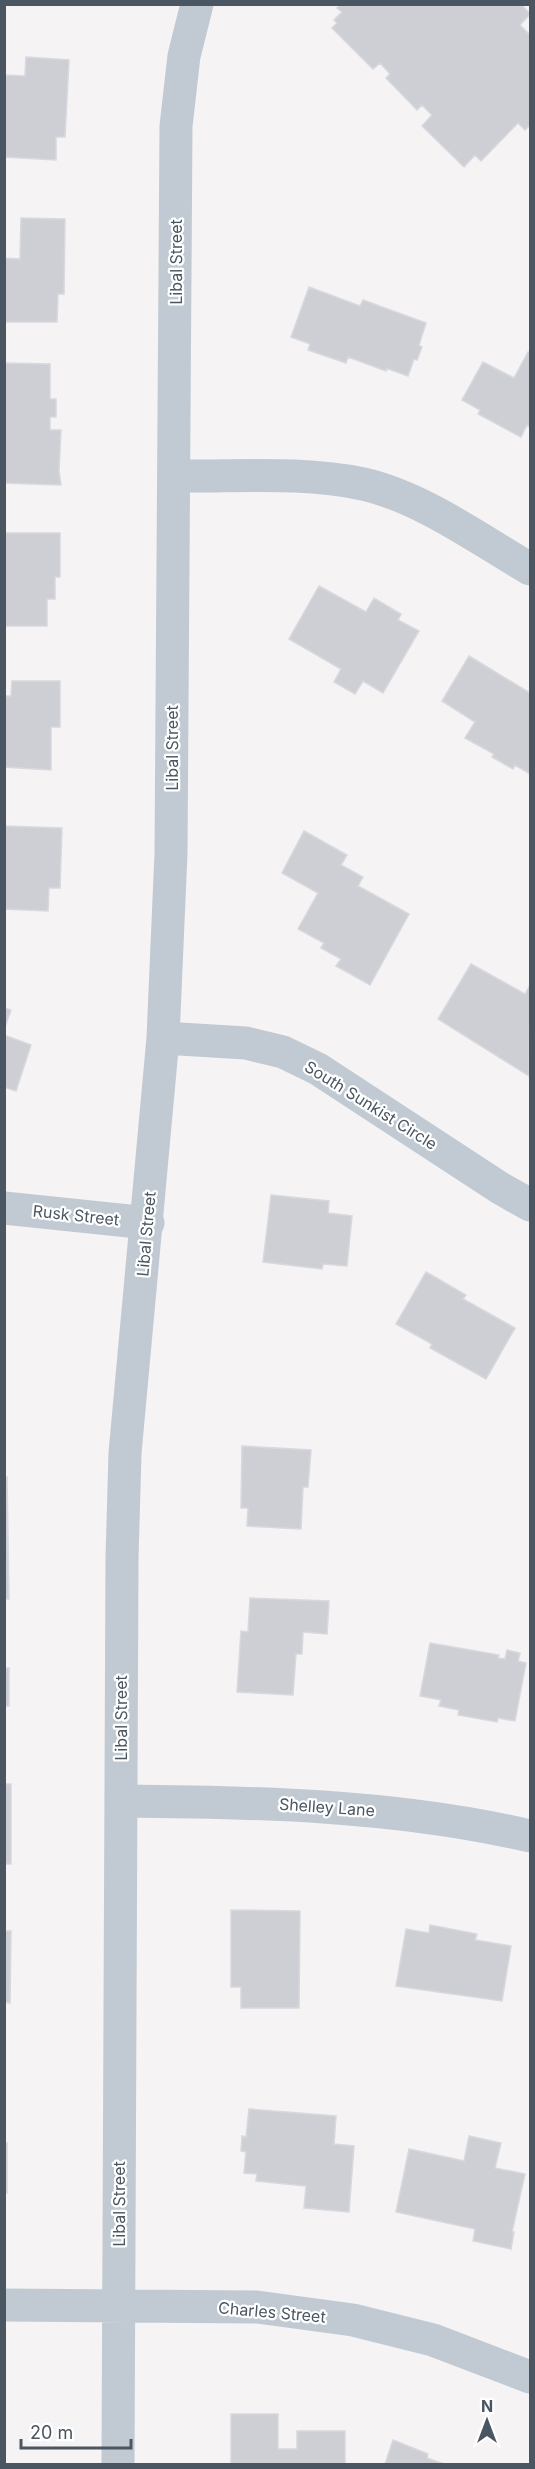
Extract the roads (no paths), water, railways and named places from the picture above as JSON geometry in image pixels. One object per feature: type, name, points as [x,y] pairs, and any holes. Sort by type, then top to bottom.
[{"type":"street","name":"Libal Street","points":[[118,2464],[122,1558],[125,1453],[148,1223],[163,1038],[171,853],[176,126],[184,56],[197,4]]},
{"type":"street","points":[[174,476],[324,478],[364,485],[412,501],[531,569]]},
{"type":"street","name":"South Sunkist Circle","points":[[163,1038],[246,1043],[283,1052],[318,1069],[500,1188],[531,1205]]},
{"type":"street","name":"Rusk Street","points":[[4,1208],[148,1223]]},
{"type":"street","name":"Shelley Lane","points":[[121,1801],[282,1803],[391,1812],[531,1836]]},
{"type":"street","name":"Charles Street","points":[[4,2305],[257,2307],[353,2320],[433,2340],[531,2377]]}]
